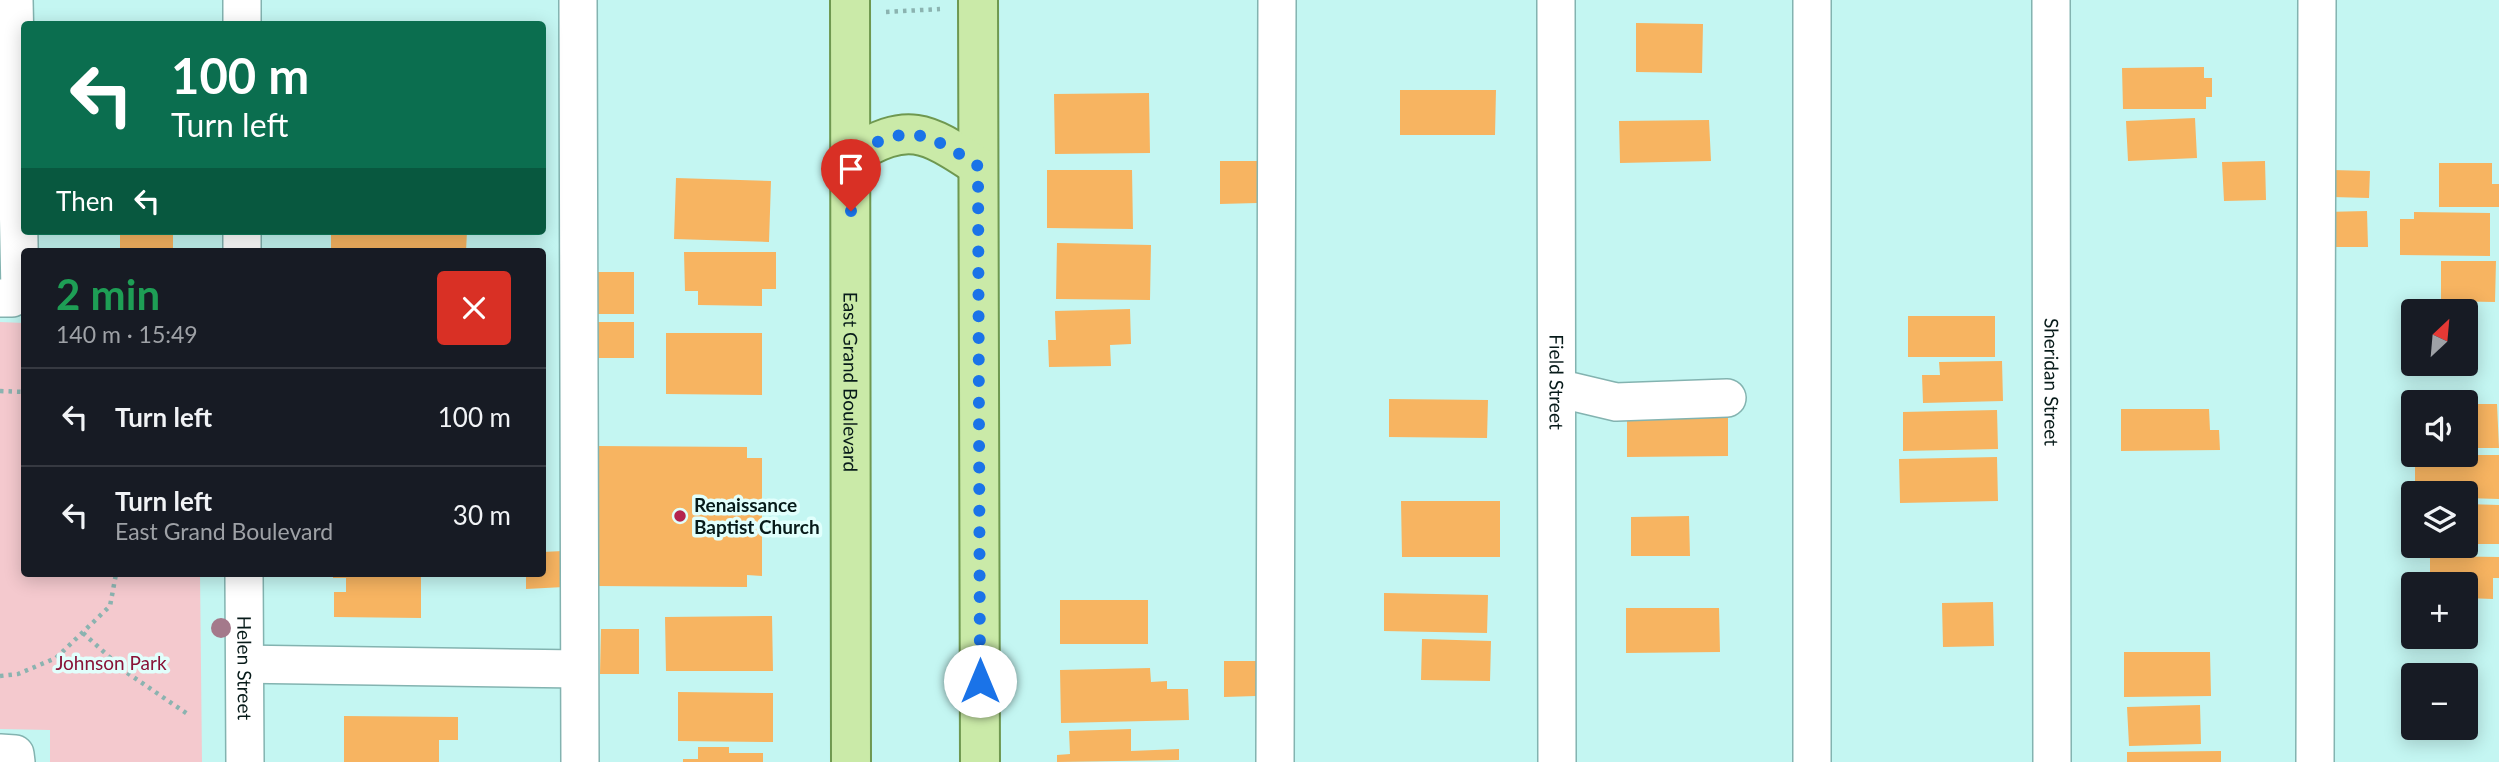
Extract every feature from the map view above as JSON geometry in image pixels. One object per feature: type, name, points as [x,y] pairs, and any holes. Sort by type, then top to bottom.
[{"type":"main road","points":[[963,4],[978,166],[980,762]]},
{"type":"main road","name":"East Grand Boulevard","points":[[851,762],[850,156],[863,6]]},
{"type":"main road","points":[[850,156],[878,139],[909,132],[942,142],[978,166]]},
{"type":"street","points":[[0,298],[12,298],[20,292],[14,0]]},
{"type":"street","points":[[242,0],[242,21]]},
{"type":"street","points":[[578,0],[580,762]]},
{"type":"street","points":[[1275,762],[1277,0]]},
{"type":"street","name":"Field Street","points":[[1556,0],[1557,762]]},
{"type":"street","points":[[1812,0],[1812,762]]},
{"type":"street","name":"Sheridan Street","points":[[2052,0],[2052,762]]},
{"type":"street","points":[[2315,762],[2316,0]]},
{"type":"street","points":[[1557,388],[1615,402],[1727,398]]},
{"type":"street","name":"Helen Street","points":[[244,577],[245,762]]},
{"type":"street","points":[[245,664],[579,669]]},
{"type":"street","points":[[0,754],[15,754],[16,762]]},
{"type":"path","points":[[863,6],[963,4]]},
{"type":"path","points":[[0,391],[21,392]]},
{"type":"path","points":[[0,676],[18,674],[56,659],[110,606],[115,577]]},
{"type":"path","points":[[83,633],[126,672],[189,715]]},
{"type":"green space","name":"Johnson Park","points":[[0,322],[21,323],[21,577],[200,577],[202,762],[50,762],[50,730],[0,729]]},
{"type":"building","points":[[1636,23],[1703,24],[1702,73],[1636,72]]},
{"type":"building","points":[[2204,67],[2204,78],[2212,78],[2212,97],[2206,97],[2206,109],[2123,109],[2122,68]]},
{"type":"building","points":[[1400,90],[1496,90],[1495,135],[1400,135]]},
{"type":"building","points":[[1149,93],[1150,153],[1055,154],[1054,94]]},
{"type":"building","points":[[2195,118],[2197,158],[2128,161],[2126,121]]},
{"type":"building","points":[[1709,120],[1711,161],[1620,163],[1619,121]]},
{"type":"building","points":[[1220,161],[1257,161],[1257,203],[1220,204]]},
{"type":"building","points":[[2265,161],[2266,200],[2224,201],[2222,162]]},
{"type":"building","points":[[2439,163],[2492,163],[2492,184],[2499,184],[2499,207],[2439,207]]},
{"type":"building","points":[[1047,170],[1132,170],[1133,229],[1047,228]]},
{"type":"building","points":[[2332,170],[2370,171],[2369,198],[2332,197]]},
{"type":"building","points":[[676,178],[771,181],[769,242],[674,239]]},
{"type":"building","points":[[2367,211],[2368,247],[2325,247],[2324,212]]},
{"type":"building","points":[[2414,212],[2490,213],[2490,256],[2400,255],[2400,219],[2414,219]]},
{"type":"building","points":[[120,235],[173,235],[173,248],[120,248]]},
{"type":"building","points":[[331,235],[467,235],[466,248],[331,248]]},
{"type":"building","points":[[1057,243],[1151,245],[1150,300],[1056,299]]},
{"type":"building","points":[[684,252],[776,252],[776,289],[762,289],[762,306],[698,305],[698,291],[685,291]]},
{"type":"building","points":[[2441,261],[2496,261],[2495,302],[2441,299]]},
{"type":"building","points":[[597,272],[634,272],[634,314],[597,314]]},
{"type":"building","points":[[1130,309],[1131,344],[1110,345],[1111,366],[1049,367],[1048,340],[1056,340],[1055,311]]},
{"type":"building","points":[[1908,316],[1995,316],[1995,357],[1908,357]]},
{"type":"building","points":[[596,322],[634,322],[634,358],[595,358]]},
{"type":"building","points":[[666,333],[762,333],[762,395],[666,394]]},
{"type":"building","points":[[2002,361],[2003,401],[1923,403],[1922,375],[1940,375],[1939,362]]},
{"type":"building","points":[[1389,399],[1488,400],[1487,438],[1389,437]]},
{"type":"building","points":[[2478,404],[2497,404],[2499,448],[2478,448]]},
{"type":"building","points":[[2121,409],[2209,409],[2210,430],[2219,430],[2220,450],[2121,451]]},
{"type":"building","points":[[1997,410],[1998,449],[1903,451],[1903,412]]},
{"type":"building","points":[[1627,416],[1728,416],[1728,456],[1627,457]]},
{"type":"building","name":"Renaissance Baptist Church","points":[[598,446],[747,447],[747,458],[762,458],[762,576],[747,575],[747,587],[597,586]]},
{"type":"building","points":[[2478,455],[2499,455],[2499,499],[2478,498],[2478,481],[2415,481],[2415,467],[2478,467]]},
{"type":"building","points":[[1997,457],[1998,501],[1900,503],[1899,459]]},
{"type":"building","points":[[1401,501],[1500,501],[1500,557],[1402,557]]},
{"type":"building","points":[[2478,504],[2499,505],[2499,544],[2478,544]]},
{"type":"building","points":[[1689,516],[1690,556],[1631,556],[1631,517]]},
{"type":"building","points":[[563,551],[564,587],[526,589],[526,577],[546,577],[546,552]]},
{"type":"building","points":[[2499,557],[2499,578],[2493,578],[2493,599],[2478,598],[2478,572],[2430,572],[2430,558]]},
{"type":"building","points":[[421,577],[421,618],[334,617],[334,592],[346,592],[346,578],[333,578]]},
{"type":"building","points":[[1384,593],[1488,595],[1487,633],[1384,631]]},
{"type":"building","points":[[1060,600],[1148,600],[1148,644],[1060,644]]},
{"type":"building","points":[[1993,602],[1994,646],[1943,647],[1942,603]]},
{"type":"building","points":[[1626,608],[1719,608],[1720,652],[1626,653]]},
{"type":"building","points":[[772,616],[773,671],[666,671],[665,617]]},
{"type":"building","points":[[601,629],[639,629],[639,674],[600,674]]},
{"type":"building","points":[[1422,639],[1491,641],[1490,681],[1421,680]]},
{"type":"building","points":[[2124,652],[2210,652],[2211,696],[2124,697]]},
{"type":"building","points":[[1224,661],[1256,661],[1256,696],[1224,697]]},
{"type":"building","points":[[1150,668],[1151,682],[1167,681],[1167,689],[1188,689],[1189,720],[1061,723],[1060,670]]},
{"type":"building","points":[[678,692],[773,693],[773,742],[678,741]]},
{"type":"building","points":[[2200,705],[2201,744],[2129,746],[2127,707]]},
{"type":"building","points":[[344,716],[458,717],[458,740],[439,740],[439,762],[344,762]]},
{"type":"building","points":[[1131,729],[1131,751],[1179,749],[1179,760],[1057,762],[1057,755],[1070,754],[1069,731]]},
{"type":"building","points":[[698,747],[729,747],[729,753],[763,753],[763,762],[683,762],[683,759],[698,759]]},
{"type":"building","points":[[2221,751],[2221,762],[2127,762],[2127,752]]},
{"type":"place","name":"Renaissance Baptist Church","points":[[680,516]]},
{"type":"route","points":[[851,211],[850,156],[878,139],[909,132],[942,142],[978,166],[980,681]]}]
